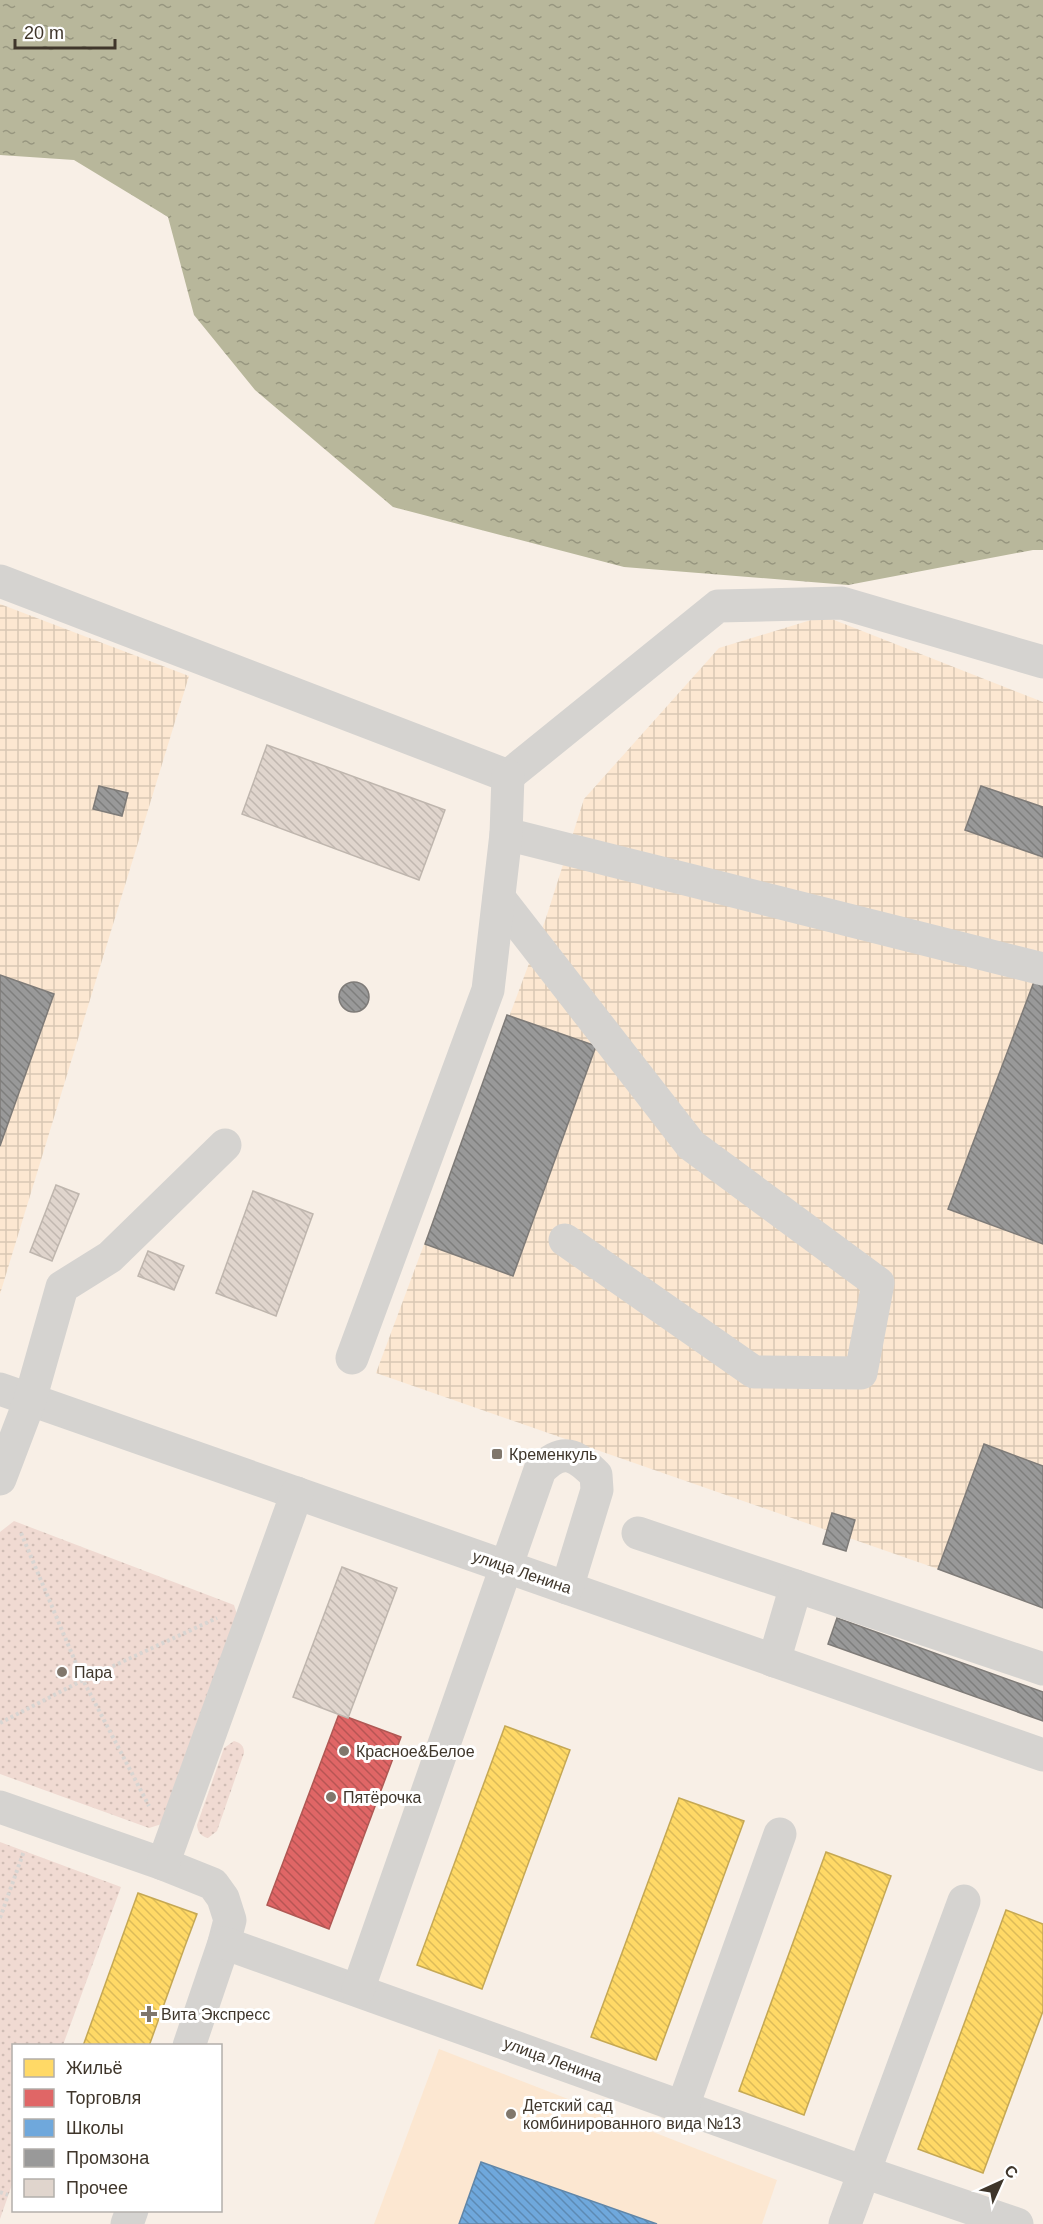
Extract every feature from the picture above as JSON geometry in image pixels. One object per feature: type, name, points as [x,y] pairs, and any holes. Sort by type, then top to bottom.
[{"type":"street","points":[[0,581],[508,776]]},
{"type":"street","points":[[352,1358],[488,990],[506,834],[508,776],[718,606],[842,603],[1043,662]]},
{"type":"street","points":[[506,834],[1043,969]]},
{"type":"street","points":[[499,898],[691,1145],[878,1283],[861,1372],[754,1372],[565,1240]]},
{"type":"street","points":[[0,1479],[30,1400],[62,1287],[110,1257],[225,1145]]},
{"type":"street","name":"улица Ленина","points":[[0,1389],[1043,1755]]},
{"type":"street","points":[[358,1990],[540,1470],[552,1458],[565,1455],[582,1462],[596,1475],[597,1490],[567,1588]]},
{"type":"street","points":[[163,1864],[297,1493]]},
{"type":"street","points":[[638,1533],[1043,1669]]},
{"type":"street","points":[[774,1661],[796,1586]]},
{"type":"street","points":[[0,1807],[163,1864],[213,1884],[224,1898],[230,1920],[190,2044]]},
{"type":"street","points":[[683,2106],[780,1834]]},
{"type":"street","points":[[845,2224],[964,1901]]},
{"type":"street","name":"улица Ленина","points":[[224,1942],[864,2172],[1017,2224]]},
{"type":"path","points":[[21,1533],[84,1680],[150,1808]]},
{"type":"path","points":[[0,1723],[84,1680],[221,1616]]},
{"type":"path","points":[[0,1918],[24,1851]]},
{"type":"path","points":[[0,2192],[8,2195]]},
{"type":"shaded area","points":[[0,604],[189,676],[0,1294]]},
{"type":"shaded area","points":[[824,616],[1043,702],[1043,1608],[938,1569],[376,1373],[546,918],[584,799],[719,648]]},
{"type":"shaded area","points":[[14,1521],[234,1605],[240,1624],[168,1822],[149,1828],[0,1774],[0,1532]]},
{"type":"shaded area","points":[[234,1741],[241,1745],[244,1753],[217,1831],[208,1838],[200,1833],[197,1825],[224,1748]]},
{"type":"shaded area","points":[[0,1842],[121,1887],[63,2044],[12,2044],[12,2185],[0,2219]]},
{"type":"shaded area","name":"Детский сад комбинированного вида №13","points":[[439,2049],[777,2180],[762,2224],[374,2224]]},
{"type":"water","points":[[0,0],[1043,0],[1043,550],[848,585],[624,567],[393,507],[255,390],[194,315],[168,217],[74,160],[0,155]]},
{"type":"building: Жильё","points":[[505,1726],[570,1750],[482,1989],[417,1965]]},
{"type":"building: Жильё","points":[[679,1798],[744,1821],[656,2060],[591,2037]]},
{"type":"building: Жильё","points":[[826,1852],[891,1876],[804,2115],[739,2091]]},
{"type":"building: Жильё","points":[[138,1893],[197,1914],[150,2044],[84,2044]]},
{"type":"building: Жильё","points":[[1006,1910],[1043,1924],[1043,2011],[983,2173],[918,2149]]},
{"type":"building: Торговля","points":[[339,1714],[401,1737],[329,1929],[267,1905]]},
{"type":"building: Школы","points":[[481,2162],[657,2224],[459,2224]]},
{"type":"building: Промзона","points":[[99,786],[128,793],[122,816],[93,809]]},
{"type":"building: Промзона","points":[[981,786],[1043,807],[1043,857],[965,830]]},
{"type":"building: Промзона","points":[[0,975],[54,994],[0,1146]]},
{"type":"building: Промзона","points":[[1035,979],[1043,982],[1043,1244],[948,1209]]},
{"type":"building: Промзона","points":[[354,982],[365,986],[369,997],[365,1008],[354,1012],[343,1008],[339,997],[343,986]]},
{"type":"building: Промзона","points":[[507,1015],[596,1046],[513,1276],[425,1244]]},
{"type":"building: Промзона","points":[[984,1444],[1043,1466],[1043,1608],[938,1569]]},
{"type":"building: Промзона","points":[[832,1513],[855,1520],[846,1551],[823,1544]]},
{"type":"building: Промзона","points":[[837,1618],[1043,1692],[1043,1721],[828,1644]]},
{"type":"building: Прочее","points":[[267,745],[445,810],[419,880],[242,814]]},
{"type":"building: Прочее","points":[[56,1185],[79,1194],[52,1261],[30,1252]]},
{"type":"building: Прочее","points":[[253,1191],[313,1214],[276,1316],[216,1293]]},
{"type":"building: Прочее","points":[[148,1251],[184,1266],[174,1290],[138,1276]]},
{"type":"building: Прочее","points":[[342,1567],[397,1588],[348,1718],[293,1697]]},
{"type":"place","name":"Кременкуль","points":[[497,1454]]},
{"type":"place","name":"Пара","points":[[62,1672]]},
{"type":"place","name":"Красное&Белое","points":[[344,1751]]},
{"type":"place","name":"Пятёрочка","points":[[331,1797]]},
{"type":"place","name":"Вита Экспресс","points":[[149,2014]]},
{"type":"place","name":"Детский сад комбинированного вида №13","points":[[511,2114]]}]
